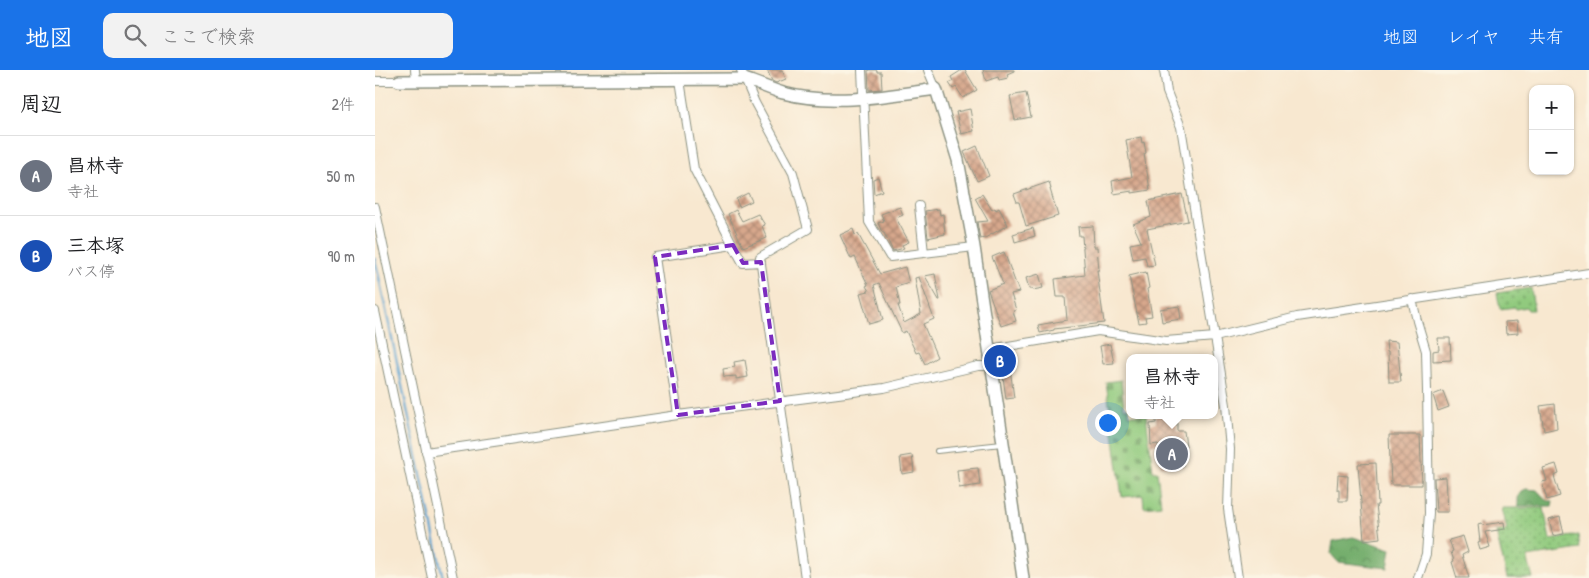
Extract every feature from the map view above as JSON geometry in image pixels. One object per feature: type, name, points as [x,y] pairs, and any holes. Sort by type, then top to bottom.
[{"type":"street","points":[[861,70],[869,222],[890,257],[974,247]]},
{"type":"street","points":[[928,70],[936,89],[958,160],[993,366],[1023,578]]},
{"type":"street","points":[[1164,70],[1167,92],[1181,127],[1217,354]]},
{"type":"street","points":[[742,74],[755,103],[793,174],[808,229],[760,257],[805,578]]},
{"type":"street","points":[[375,81],[399,81],[416,76],[680,80],[742,74],[785,93],[826,99],[863,99],[936,89]]},
{"type":"street","points":[[680,80],[694,169],[743,264],[761,262]]},
{"type":"street","points":[[919,206],[924,253]]},
{"type":"street","points":[[375,207],[453,578]]},
{"type":"street","points":[[677,415],[655,256],[733,245]]},
{"type":"street","points":[[990,349],[1098,331],[1166,341],[1215,337],[1297,317],[1589,273]]},
{"type":"street","points":[[1412,299],[1427,351],[1429,513],[1426,554],[1418,578]]},
{"type":"street","points":[[375,311],[433,578]]},
{"type":"street","points":[[1218,359],[1230,449],[1228,509],[1239,578]]},
{"type":"street","points":[[426,452],[677,415],[884,388],[978,366],[993,366]]},
{"type":"lane","points":[[937,451],[1004,444]]},
{"type":"highlighted area","points":[[733,245],[743,263],[761,262],[780,401],[678,415],[655,257]]},
{"type":"green space","points":[[1531,288],[1534,310],[1528,310],[1526,307],[1500,309],[1497,293]]},
{"type":"green space","points":[[1121,380],[1126,419],[1146,419],[1153,471],[1157,471],[1161,505],[1144,507],[1143,495],[1122,497],[1106,382]]},
{"type":"green space","points":[[1526,489],[1537,490],[1547,501],[1553,501],[1552,506],[1518,506],[1519,496]]},
{"type":"green space","points":[[1502,508],[1544,508],[1550,540],[1578,535],[1580,549],[1527,557],[1533,578],[1507,578],[1496,532],[1507,530]]},
{"type":"green space","points":[[1353,537],[1391,549],[1388,568],[1338,562],[1331,554],[1333,541]]},
{"type":"building","points":[[767,70],[782,70],[786,79],[776,83],[772,81]]},
{"type":"building","points":[[868,70],[881,72],[882,89],[869,90]]},
{"type":"building","points":[[965,70],[977,90],[963,98],[956,87],[953,89],[949,83],[953,81],[951,77]]},
{"type":"building","points":[[983,70],[1014,71],[1007,74],[1008,78],[999,80],[998,77],[986,81]]},
{"type":"building","points":[[1026,93],[1031,117],[1015,120],[1010,96]]},
{"type":"building","points":[[970,109],[974,131],[961,134],[956,112]]},
{"type":"building","points":[[1141,137],[1146,153],[1144,154],[1150,190],[1114,194],[1112,181],[1132,177],[1126,140]]},
{"type":"building","points":[[977,146],[989,176],[977,181],[964,152]]},
{"type":"building","points":[[878,177],[882,191],[874,194],[873,179]]},
{"type":"building","points":[[1049,182],[1058,216],[1026,226],[1019,202],[1017,202],[1014,194]]},
{"type":"building","points":[[748,193],[752,201],[739,207],[736,199]]},
{"type":"building","points":[[982,194],[992,210],[999,208],[1008,225],[980,239],[977,222],[988,221],[975,198]]},
{"type":"building","points":[[1182,194],[1188,221],[1147,229],[1155,265],[1147,266],[1145,257],[1133,259],[1130,244],[1141,242],[1133,224],[1151,217],[1148,201]]},
{"type":"building","points":[[900,207],[903,215],[896,218],[909,242],[902,245],[904,248],[893,251],[878,223],[884,221],[881,214]]},
{"type":"building","points":[[939,209],[940,215],[943,214],[945,234],[928,238],[925,211]]},
{"type":"building","points":[[736,210],[742,221],[758,214],[765,225],[762,226],[767,238],[743,247],[728,214]]},
{"type":"building","points":[[1093,226],[1094,247],[1097,247],[1099,270],[1097,270],[1104,323],[1054,329],[1040,333],[1038,325],[1067,320],[1065,297],[1057,297],[1055,279],[1085,275],[1082,236],[1079,236],[1078,227]]},
{"type":"building","points":[[1033,228],[1035,236],[1015,242],[1013,234]]},
{"type":"building","points":[[853,229],[855,235],[858,234],[880,274],[905,267],[909,283],[896,287],[900,305],[898,305],[904,323],[921,314],[915,278],[919,277],[934,319],[923,324],[937,357],[925,364],[919,352],[916,353],[906,331],[902,333],[879,283],[874,285],[883,320],[869,324],[860,293],[869,291],[866,286],[868,285],[855,257],[851,259],[840,235]]},
{"type":"building","points":[[1004,252],[1019,292],[1011,294],[1016,310],[1013,311],[1016,321],[1001,326],[988,290],[1003,284],[992,257]]},
{"type":"building","points":[[1146,272],[1152,316],[1145,317],[1146,322],[1139,323],[1129,276]]},
{"type":"building","points":[[935,274],[940,300],[925,276]]},
{"type":"building","points":[[1039,274],[1043,288],[1029,289],[1026,278]]},
{"type":"building","points":[[1179,306],[1181,319],[1162,322],[1160,309]]},
{"type":"building","points":[[1517,321],[1518,333],[1506,334],[1505,322]]},
{"type":"building","points":[[1438,338],[1450,338],[1451,360],[1433,361],[1433,351],[1439,350]]},
{"type":"building","points":[[1386,341],[1397,342],[1401,382],[1389,382]]},
{"type":"building","points":[[1110,344],[1114,363],[1103,364],[1100,346]]},
{"type":"building","points":[[745,360],[748,377],[736,379],[736,376],[724,377],[723,369],[735,367],[734,362]]},
{"type":"building","points":[[1010,368],[1014,398],[1006,399],[1002,369]]},
{"type":"building","points":[[1443,391],[1449,407],[1438,411],[1433,395]]},
{"type":"building","points":[[1555,404],[1557,428],[1544,431],[1540,406]]},
{"type":"building","points":[[1156,419],[1170,419],[1170,422],[1177,422],[1177,431],[1184,431],[1186,446],[1184,446],[1185,457],[1182,458],[1183,466],[1161,466],[1158,444],[1151,445],[1150,424],[1156,423]]},
{"type":"building","points":[[1389,435],[1420,435],[1422,485],[1391,485]]},
{"type":"building","points":[[912,455],[914,472],[902,474],[900,457]]},
{"type":"building","points":[[1376,463],[1378,505],[1376,505],[1380,538],[1364,540],[1358,464]]},
{"type":"building","points":[[1556,464],[1559,474],[1554,476],[1560,496],[1547,500],[1542,482],[1547,481],[1543,468]]},
{"type":"building","points":[[978,468],[980,485],[959,488],[957,470]]},
{"type":"building","points":[[1338,475],[1348,476],[1347,501],[1339,501],[1339,490],[1337,490]]},
{"type":"building","points":[[1446,477],[1448,512],[1436,512],[1434,478]]},
{"type":"building","points":[[1560,517],[1564,534],[1553,536],[1549,520]]},
{"type":"building","points":[[1504,522],[1505,529],[1485,532],[1490,547],[1480,550],[1478,524]]},
{"type":"building","points":[[1463,536],[1468,552],[1462,555],[1469,578],[1457,578],[1452,562],[1454,561],[1451,552],[1453,551],[1449,540]]},
{"type":"waterway","points":[[375,259],[443,578]]},
{"type":"place","name":"三本塚","points":[[1000,361]]},
{"type":"place","name":"昌林寺","points":[[1172,454]]}]
